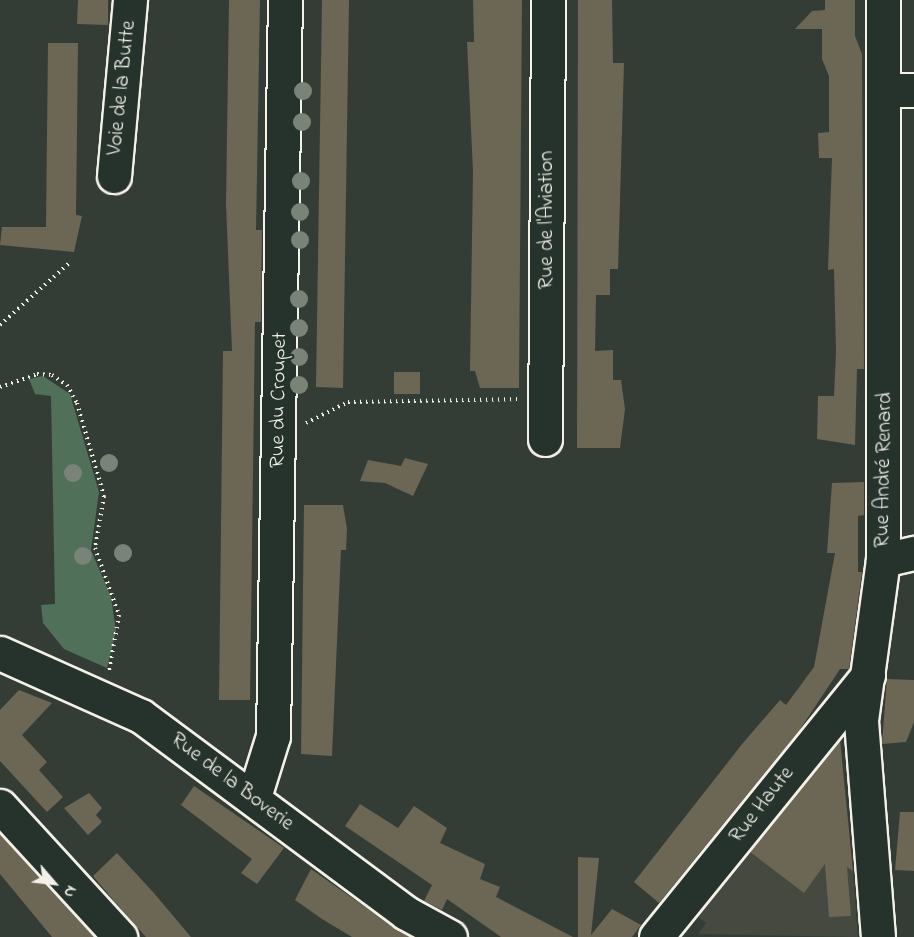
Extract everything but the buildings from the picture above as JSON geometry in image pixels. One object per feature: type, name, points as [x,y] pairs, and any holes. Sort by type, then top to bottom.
[{"type":"street","name":"Voie de la Butte","points":[[114,176],[130,0]]},
{"type":"street","name":"Rue du Croupet","points":[[254,797],[273,736],[285,0]]},
{"type":"street","name":"Rue de l'Aviation","points":[[545,439],[548,0]]},
{"type":"street","name":"Rue André Renard","points":[[878,937],[862,743],[868,674],[898,557],[899,91],[884,0]]},
{"type":"street","name":"Rue de la Boverie","points":[[0,652],[141,716],[254,797],[406,913],[450,937]]},
{"type":"street","name":"Rue Haute","points":[[656,937],[825,724],[868,674]]},
{"type":"street","points":[[825,724],[854,733],[862,743]]},
{"type":"street","points":[[0,806],[120,937]]},
{"type":"path","points":[[0,325],[69,263]]},
{"type":"path","points":[[0,387],[36,374],[52,375],[67,385],[77,403],[104,496],[95,548],[119,615],[108,673]]},
{"type":"path","points":[[300,426],[354,401],[528,398]]},
{"type":"shaded area","points":[[776,816],[853,871],[858,937],[698,934],[706,923],[697,916]]},
{"type":"green space","points":[[43,376],[70,394],[99,492],[91,550],[111,597],[116,631],[107,668],[64,649],[43,623],[41,605],[55,604],[51,396],[35,394],[29,379]]}]
